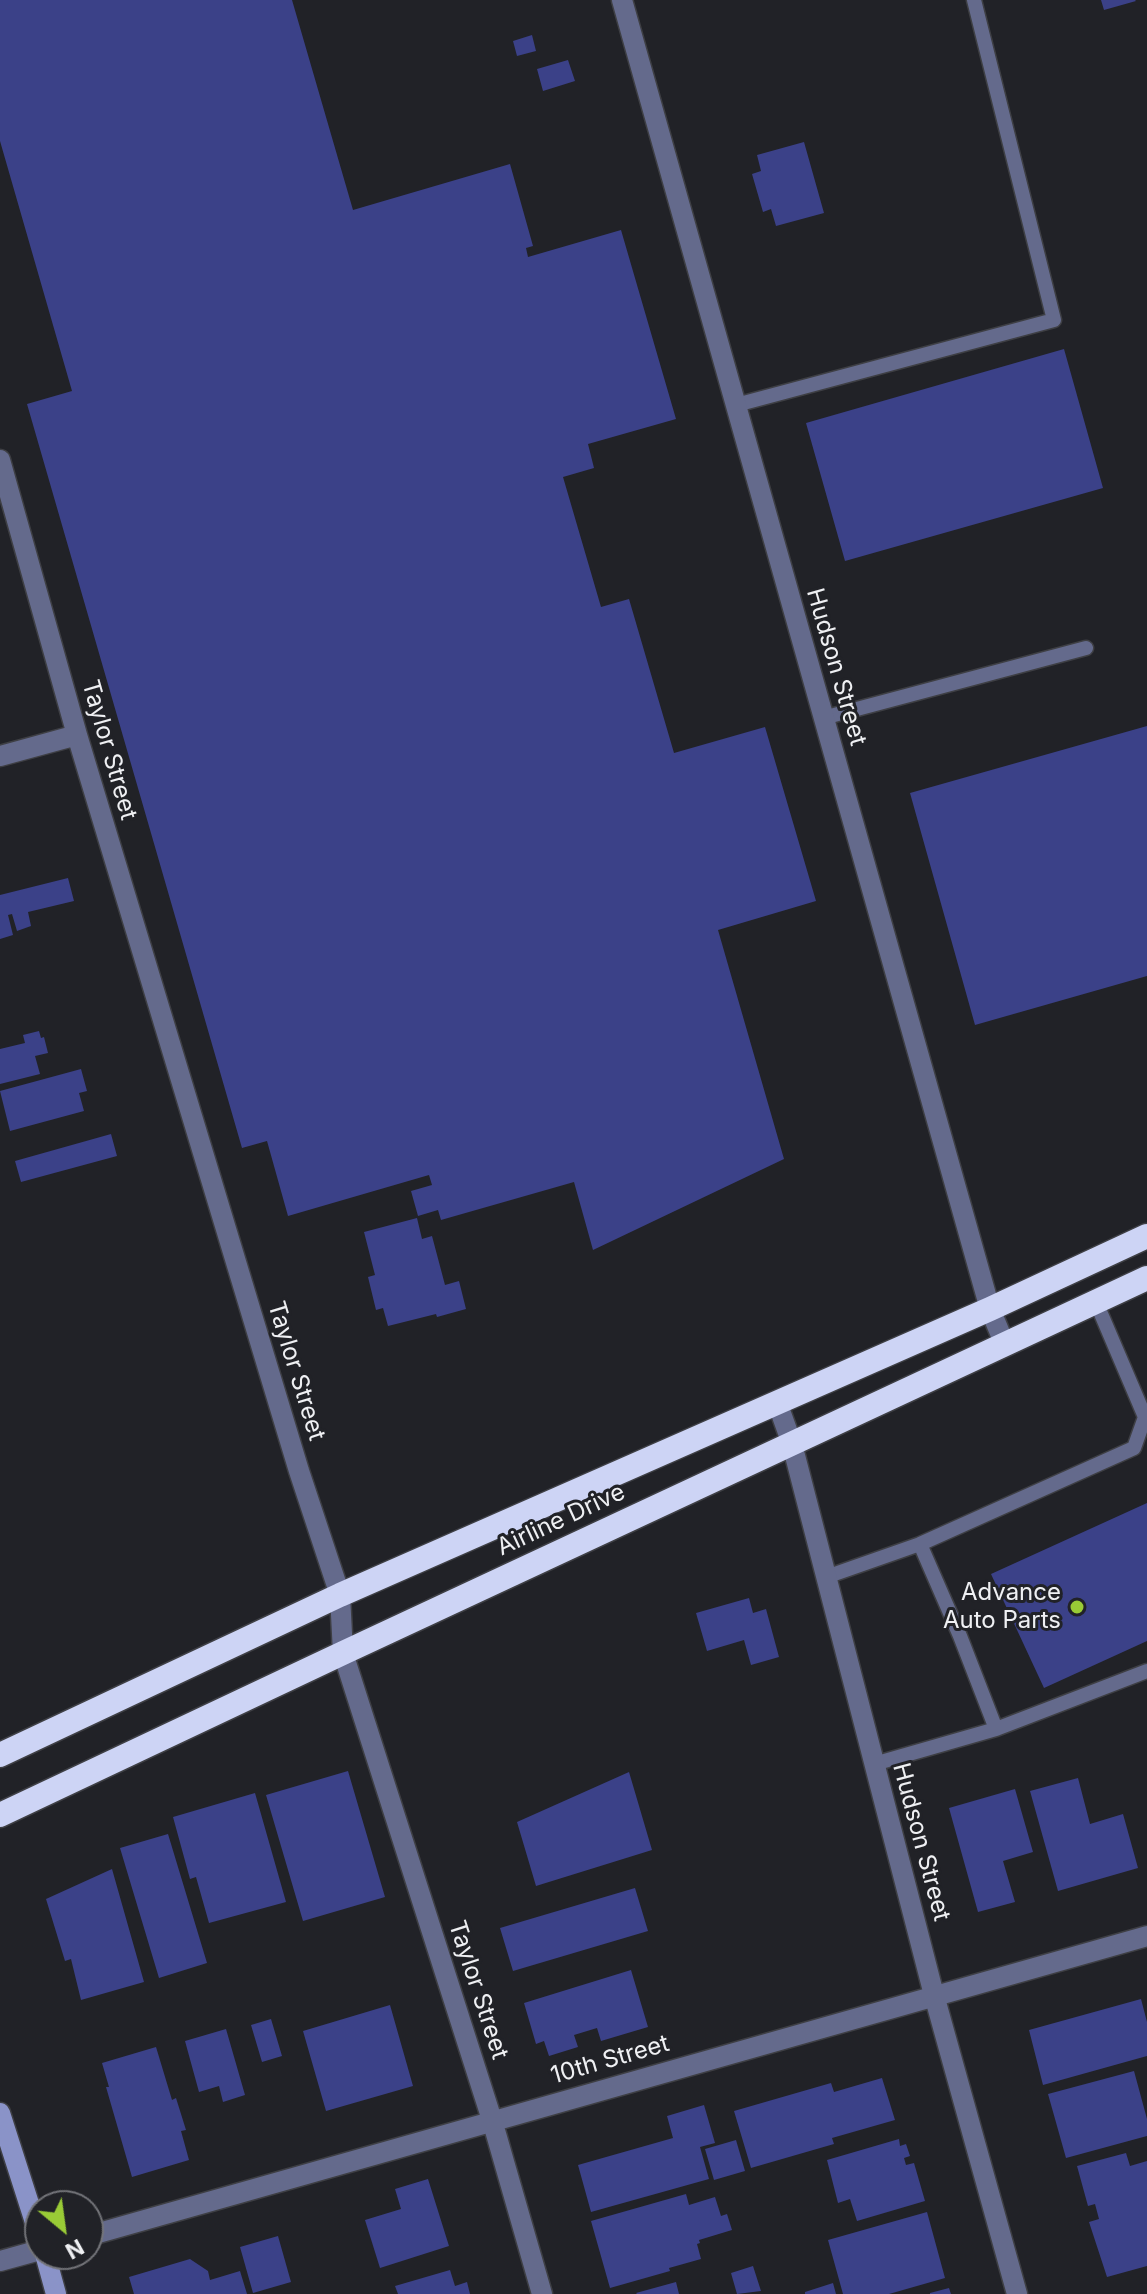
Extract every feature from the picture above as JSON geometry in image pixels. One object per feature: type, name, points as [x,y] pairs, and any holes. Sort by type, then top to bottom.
[{"type":"highway","name":"Airline Drive","points":[[0,1755],[340,1595],[990,1309],[1147,1236]]},
{"type":"highway","name":"Airline Drive","points":[[0,1815],[1147,1278]]},
{"type":"street","name":"Hudson Street","points":[[622,0],[990,1309],[1005,1345]]},
{"type":"street","name":"Taylor Street","points":[[0,460],[77,735],[299,1471],[340,1595],[343,1653],[492,2120],[542,2294]]},
{"type":"street","points":[[0,756],[77,735]]},
{"type":"street","name":"Hudson Street","points":[[777,1402],[792,1444],[934,1995],[1017,2294]]},
{"type":"street","name":"10th Street","points":[[104,2231],[1147,1936]]},
{"type":"street","points":[[0,2113],[25,2190]]},
{"type":"street","points":[[0,2261],[24,2254]]},
{"type":"street","points":[[49,2270],[56,2294]]},
{"type":"lane","points":[[736,405],[1054,320],[974,0]]},
{"type":"lane","points":[[823,718],[1086,648]]},
{"type":"lane","points":[[826,1577],[920,1544],[1134,1448],[1145,1417],[1096,1302]]},
{"type":"lane","points":[[920,1544],[996,1729]]},
{"type":"lane","points":[[874,1764],[996,1729],[1147,1671]]},
{"type":"building","points":[[0,0],[292,0],[353,210],[510,164],[533,246],[526,248],[528,257],[621,230],[676,419],[588,444],[594,468],[563,477],[601,607],[629,599],[674,753],[765,727],[816,901],[718,930],[784,1159],[593,1250],[574,1182],[441,1220],[438,1210],[418,1216],[411,1191],[432,1185],[429,1175],[288,1216],[267,1141],[242,1148],[27,404],[72,391],[0,141]]},
{"type":"building","points":[[1101,0],[1135,0],[1136,1],[1104,10]]},
{"type":"building","points":[[532,35],[536,51],[517,56],[513,41]]},
{"type":"building","points":[[568,60],[575,81],[543,91],[537,69]]},
{"type":"building","points":[[804,142],[824,213],[776,226],[771,209],[763,212],[752,174],[761,171],[757,155]]},
{"type":"building","points":[[1064,349],[1103,488],[845,561],[806,423]]},
{"type":"building","points":[[1147,726],[1147,976],[975,1025],[910,793]]},
{"type":"building","points":[[68,878],[74,901],[28,912],[31,926],[17,931],[12,914],[8,915],[13,935],[0,939],[0,895]]},
{"type":"building","points":[[39,1031],[48,1053],[35,1056],[40,1074],[0,1084],[0,1049],[25,1043],[23,1035]]},
{"type":"building","points":[[81,1069],[87,1091],[79,1093],[84,1111],[10,1131],[0,1091]]},
{"type":"building","points":[[111,1134],[117,1156],[21,1182],[15,1161]]},
{"type":"building","points":[[417,1218],[422,1239],[432,1236],[445,1285],[459,1281],[466,1309],[388,1326],[383,1308],[376,1310],[368,1277],[375,1275],[364,1232]]},
{"type":"building","name":"Advance Auto Parts","points":[[1147,1503],[1147,1641],[1044,1688],[991,1574]]},
{"type":"building","points":[[749,1598],[753,1613],[766,1609],[779,1657],[751,1665],[744,1640],[707,1651],[696,1613]]},
{"type":"building","points":[[348,1771],[385,1897],[303,1921],[266,1795]]},
{"type":"building","points":[[629,1772],[652,1850],[536,1886],[517,1822]]},
{"type":"building","points":[[1078,1778],[1090,1824],[1123,1814],[1138,1868],[1058,1891],[1030,1791]]},
{"type":"building","points":[[1015,1789],[1033,1852],[1003,1861],[1015,1902],[978,1912],[949,1808]]},
{"type":"building","points":[[255,1793],[286,1902],[209,1923],[196,1877],[190,1879],[173,1817]]},
{"type":"building","points":[[168,1834],[207,1963],[159,1978],[120,1848]]},
{"type":"building","points":[[112,1869],[144,1982],[81,2000],[71,1959],[65,1961],[46,1899]]},
{"type":"building","points":[[635,1888],[648,1931],[513,1971],[500,1928]]},
{"type":"building","points":[[631,1970],[648,2027],[601,2041],[597,2028],[574,2035],[578,2047],[549,2056],[544,2041],[536,2044],[524,2003]]},
{"type":"building","points":[[1141,1999],[1147,2022],[1147,2056],[1043,2085],[1029,2030]]},
{"type":"building","points":[[390,2005],[413,2086],[326,2111],[303,2031]]},
{"type":"building","points":[[271,2019],[282,2056],[262,2062],[251,2025]]},
{"type":"building","points":[[226,2029],[245,2095],[223,2102],[219,2086],[199,2092],[185,2041]]},
{"type":"building","points":[[156,2047],[172,2100],[176,2098],[186,2130],[181,2131],[189,2160],[132,2177],[102,2063]]},
{"type":"building","points":[[1134,2071],[1147,2119],[1147,2136],[1066,2158],[1048,2094]]},
{"type":"building","points":[[882,2078],[895,2120],[832,2138],[834,2144],[751,2168],[734,2111],[831,2083],[834,2092]]},
{"type":"building","points":[[704,2105],[715,2143],[700,2147],[709,2179],[591,2212],[578,2165],[673,2138],[667,2116]]},
{"type":"building","points":[[899,2139],[900,2146],[906,2144],[910,2156],[904,2158],[906,2165],[914,2163],[925,2201],[857,2221],[850,2199],[838,2203],[827,2160]]},
{"type":"building","points":[[736,2140],[745,2171],[714,2180],[705,2149]]},
{"type":"building","points":[[1126,2153],[1130,2166],[1147,2161],[1147,2266],[1107,2277],[1089,2222],[1099,2219],[1095,2204],[1088,2206],[1077,2166]]},
{"type":"building","points":[[428,2179],[449,2246],[380,2268],[365,2220],[401,2209],[395,2189]]},
{"type":"building","points":[[686,2194],[689,2205],[715,2197],[721,2216],[727,2214],[732,2230],[699,2240],[697,2244],[701,2259],[610,2288],[591,2221]]},
{"type":"building","points":[[927,2212],[945,2278],[889,2294],[843,2294],[828,2240]]},
{"type":"building","points":[[278,2236],[291,2282],[253,2293],[240,2247]]},
{"type":"building","points":[[190,2259],[208,2271],[210,2280],[240,2271],[247,2294],[134,2294],[129,2277]]},
{"type":"building","points":[[753,2266],[761,2291],[737,2294],[731,2273]]},
{"type":"building","points":[[450,2270],[455,2286],[467,2282],[470,2294],[398,2294],[395,2286]]},
{"type":"building","points":[[676,2282],[679,2294],[636,2293]]},
{"type":"building","points":[[833,2283],[836,2294],[805,2294],[805,2292]]},
{"type":"building","points":[[949,2288],[951,2294],[930,2294],[930,2293]]},
{"type":"place","name":"Advance Auto Parts","points":[[1077,1607]]}]
